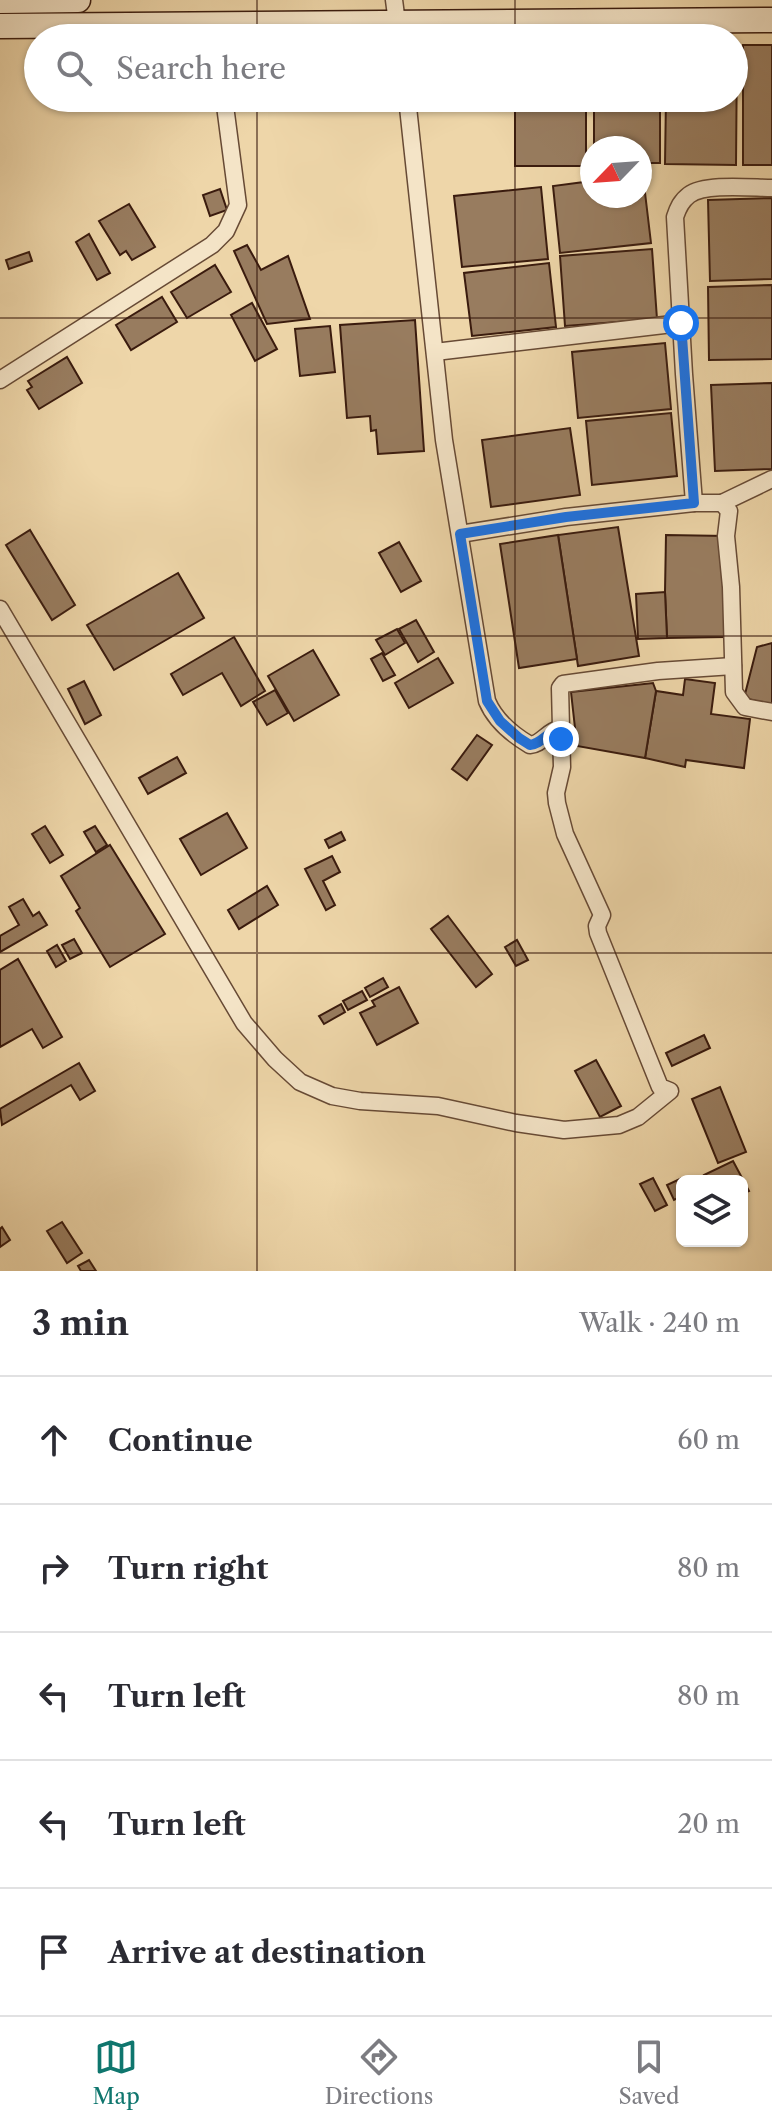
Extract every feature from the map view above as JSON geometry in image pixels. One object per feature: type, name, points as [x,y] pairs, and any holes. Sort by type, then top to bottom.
[{"type":"street","points":[[0,1],[78,0]]},
{"type":"street","points":[[337,24],[397,20],[772,20]]},
{"type":"street","points":[[0,26],[24,27]]},
{"type":"street","points":[[0,380],[212,245],[226,231],[238,205],[226,112]]},
{"type":"street","points":[[409,112],[444,440],[489,707],[511,732],[530,745],[539,742],[551,730],[561,728]]},
{"type":"street","points":[[694,503],[675,217],[679,205],[691,193],[707,189],[772,188]]},
{"type":"street","points":[[435,352],[681,323]]},
{"type":"street","points":[[460,534],[566,517],[694,503],[722,503],[772,479]]},
{"type":"street","points":[[722,503],[729,511],[726,536],[734,692],[745,707],[772,712]]},
{"type":"street","points":[[0,609],[244,1023],[275,1059],[300,1082],[332,1096],[438,1106],[564,1130],[619,1125],[638,1117],[670,1091],[660,1087],[598,933],[597,926],[602,915],[565,834],[556,793],[562,767],[560,688],[563,684],[658,671],[733,666]]},
{"type":"building","points":[[748,45],[772,45],[772,165],[743,165],[743,112],[748,112]]},
{"type":"building","points":[[515,112],[586,112],[586,136],[580,136],[580,166],[515,166]]},
{"type":"building","points":[[594,112],[660,112],[660,163],[652,163],[652,136],[594,136]]},
{"type":"building","points":[[666,112],[736,112],[736,165],[665,164]]},
{"type":"building","points":[[580,183],[580,208],[647,208],[651,243],[560,253],[553,186]]},
{"type":"building","points":[[541,187],[548,259],[462,267],[454,196]]},
{"type":"building","points":[[220,189],[227,210],[210,216],[203,195]]},
{"type":"building","points":[[772,198],[772,279],[710,281],[708,200]]},
{"type":"building","points":[[129,204],[155,247],[132,260],[126,251],[120,255],[99,221]]},
{"type":"building","points":[[89,234],[110,273],[97,280],[76,242]]},
{"type":"building","points":[[247,245],[261,270],[288,256],[310,319],[267,324],[234,251]]},
{"type":"building","points":[[652,249],[657,319],[565,326],[560,256]]},
{"type":"building","points":[[29,252],[32,261],[9,269],[6,260]]},
{"type":"building","points":[[549,263],[556,327],[472,336],[464,273]]},
{"type":"building","points":[[215,265],[231,292],[187,318],[171,292]]},
{"type":"building","points":[[772,285],[772,359],[709,360],[708,287]]},
{"type":"building","points":[[162,297],[177,322],[131,350],[116,325]]},
{"type":"building","points":[[252,303],[277,349],[255,361],[231,315]]},
{"type":"building","points":[[415,320],[424,451],[378,454],[376,430],[371,431],[370,416],[347,418],[340,325]]},
{"type":"building","points":[[330,326],[335,372],[300,376],[295,329]]},
{"type":"building","points":[[665,343],[671,409],[578,418],[572,352]]},
{"type":"building","points":[[67,357],[82,383],[39,409],[27,390],[32,387],[28,381]]},
{"type":"building","points":[[772,383],[772,469],[715,471],[711,385]]},
{"type":"building","points":[[671,413],[677,476],[592,485],[586,421]]},
{"type":"building","points":[[570,428],[580,495],[491,507],[482,440]]},
{"type":"building","points":[[618,527],[639,656],[578,666],[558,535]]},
{"type":"building","points":[[30,530],[75,605],[52,620],[6,545]]},
{"type":"building","points":[[558,535],[577,659],[519,668],[500,544]]},
{"type":"building","points":[[666,535],[726,536],[725,637],[667,638]]},
{"type":"building","points":[[399,542],[421,581],[401,592],[379,553]]},
{"type":"building","points":[[178,573],[204,618],[114,670],[87,625]]},
{"type":"building","points":[[665,592],[667,638],[638,639],[636,594]]},
{"type":"building","points":[[416,620],[434,652],[418,662],[399,629]]},
{"type":"building","points":[[397,629],[405,643],[385,655],[376,640]]},
{"type":"building","points":[[234,637],[265,691],[241,706],[222,673],[183,695],[171,674]]},
{"type":"building","points":[[772,643],[772,705],[744,698],[757,647]]},
{"type":"building","points":[[313,650],[339,695],[294,721],[268,676]]},
{"type":"building","points":[[382,653],[395,675],[383,681],[371,659]]},
{"type":"building","points":[[438,658],[453,683],[409,708],[395,683]]},
{"type":"building","points":[[685,679],[715,683],[711,714],[750,719],[744,768],[686,760],[685,767],[645,758],[656,691],[683,695]]},
{"type":"building","points":[[84,681],[101,715],[85,724],[68,689]]},
{"type":"building","points":[[653,683],[656,691],[645,758],[577,746],[571,692]]},
{"type":"building","points":[[275,690],[288,713],[267,725],[253,702]]},
{"type":"building","points":[[477,735],[492,745],[467,780],[452,769]]},
{"type":"building","points":[[177,757],[186,773],[148,794],[139,778]]},
{"type":"building","points":[[227,813],[247,848],[201,875],[180,839]]},
{"type":"building","points":[[45,826],[63,855],[50,863],[32,834]]},
{"type":"building","points":[[95,826],[107,845],[96,852],[84,832]]},
{"type":"building","points":[[341,832],[345,840],[329,848],[325,840]]},
{"type":"building","points":[[110,845],[165,934],[110,967],[76,911],[80,908],[61,876]]},
{"type":"building","points":[[332,856],[340,872],[323,881],[335,905],[326,910],[305,869]]},
{"type":"building","points":[[267,886],[278,905],[239,929],[228,910]]},
{"type":"building","points":[[23,899],[33,916],[39,912],[47,925],[0,952],[0,936],[19,925],[9,907]]},
{"type":"building","points":[[448,916],[492,974],[476,987],[431,929]]},
{"type":"building","points":[[74,939],[82,953],[70,959],[62,945]]},
{"type":"building","points":[[517,940],[528,960],[516,966],[505,947]]},
{"type":"building","points":[[57,945],[66,961],[56,967],[47,951]]},
{"type":"building","points":[[18,959],[62,1037],[43,1048],[32,1029],[0,1047],[0,970]]},
{"type":"building","points":[[383,978],[388,987],[370,997],[365,988]]},
{"type":"building","points":[[399,987],[418,1023],[377,1045],[360,1013],[375,1006],[372,1001]]},
{"type":"building","points":[[362,991],[367,1000],[348,1010],[343,1001]]},
{"type":"building","points":[[341,1004],[345,1012],[324,1024],[319,1016]]},
{"type":"building","points":[[704,1035],[710,1048],[672,1066],[666,1053]]},
{"type":"building","points":[[596,1060],[621,1106],[600,1117],[575,1071]]},
{"type":"building","points":[[79,1063],[95,1091],[80,1100],[71,1085],[2,1125],[0,1109]]},
{"type":"building","points":[[720,1087],[746,1152],[718,1163],[692,1099]]},
{"type":"building","points":[[733,1161],[740,1175],[704,1175]]},
{"type":"building","points":[[653,1178],[667,1205],[655,1211],[640,1184]]},
{"type":"building","points":[[676,1181],[676,1199],[674,1200],[667,1185]]},
{"type":"building","points":[[62,1222],[82,1253],[67,1263],[47,1231]]},
{"type":"building","points":[[2,1227],[10,1240],[0,1247],[0,1229]]},
{"type":"building","points":[[89,1260],[96,1271],[81,1271],[78,1266]]},
{"type":"route","points":[[561,739],[561,728],[551,730],[539,742],[530,745],[511,732],[489,707],[460,534],[566,517],[694,503],[681,323]]}]
